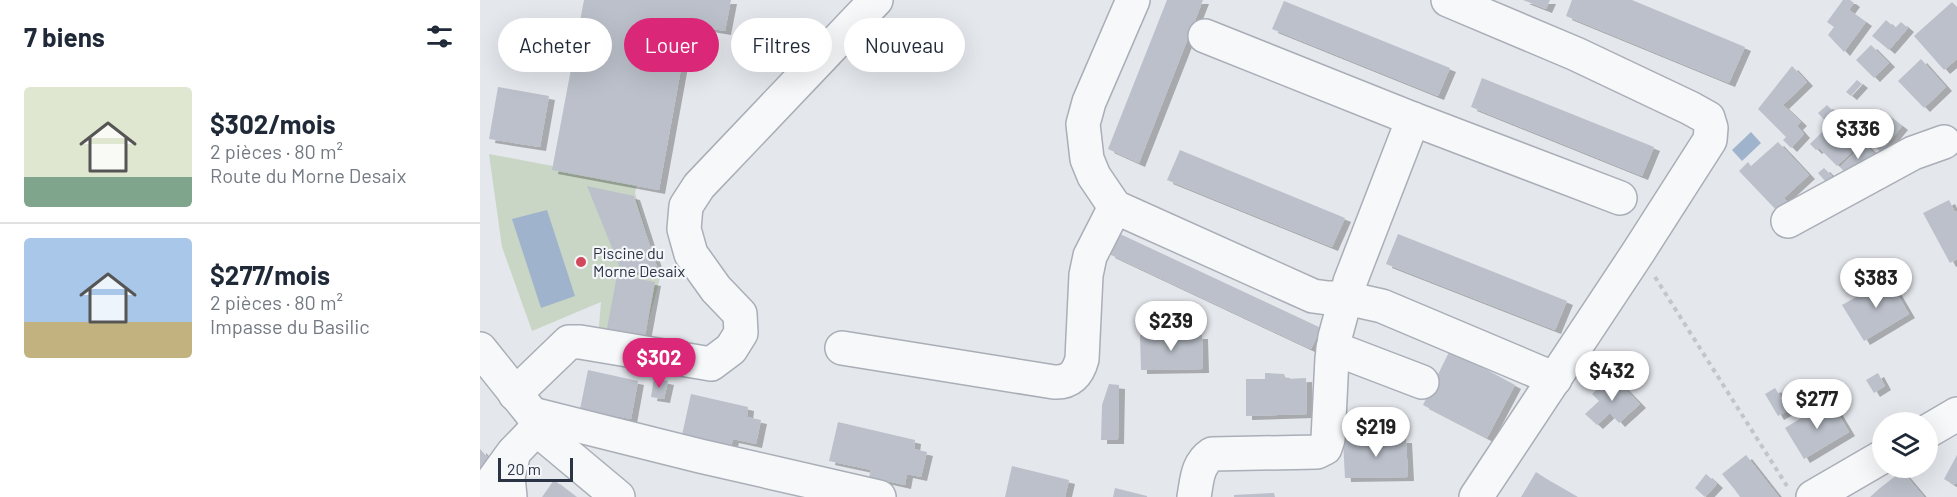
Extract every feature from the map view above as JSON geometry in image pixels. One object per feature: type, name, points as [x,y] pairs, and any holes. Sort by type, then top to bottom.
[{"type":"street","points":[[510,497],[508,477],[514,452],[529,411],[569,342],[711,363],[731,349],[741,333],[740,314],[716,289],[691,254],[684,229],[686,206],[705,179],[876,0]]},
{"type":"street","points":[[1133,0],[1089,102],[1083,124],[1087,159],[1094,176],[1115,207],[1313,296],[1346,298],[1392,310],[1555,379]]},
{"type":"street","points":[[1448,0],[1576,54],[1690,108],[1708,118],[1712,128],[1710,140],[1476,497]]},
{"type":"street","points":[[1205,36],[1620,198]]},
{"type":"street","points":[[1194,497],[1197,473],[1202,462],[1212,454],[1317,452],[1325,448],[1328,439],[1333,348],[1350,282],[1413,119]]},
{"type":"street","points":[[1788,221],[1914,153],[1953,142]]},
{"type":"street","points":[[842,348],[1054,382],[1071,379],[1082,359],[1086,274],[1090,256],[1115,207]]},
{"type":"street","points":[[1333,348],[1422,382]]},
{"type":"street","points":[[480,349],[529,411],[545,436],[618,497]]},
{"type":"street","points":[[529,411],[700,456],[879,497]]},
{"type":"street","points":[[1938,425],[1957,414]]},
{"type":"street","points":[[481,497],[514,452]]},
{"type":"street","points":[[1800,492],[1872,461]]},
{"type":"path","points":[[1639,251],[1800,492]]},
{"type":"green space","name":"Piscine du Morne Desaix","points":[[489,154],[637,182],[635,193],[660,278],[641,349],[598,338],[601,302],[532,331],[502,247]]},
{"type":"water","points":[[1751,132],[1761,143],[1742,161],[1732,150]]},
{"type":"water","points":[[547,210],[575,296],[541,308],[512,219]]},
{"type":"building","points":[[584,0],[731,0],[725,31],[719,30],[719,18],[624,18],[624,72],[680,72],[659,190],[552,170],[570,72],[612,72],[612,18],[581,18]]},
{"type":"building","points":[[1167,0],[1203,0],[1139,163],[1108,149]]},
{"type":"building","points":[[1523,0],[1550,0],[1546,9]]},
{"type":"building","points":[[1572,0],[1632,0],[1745,47],[1729,83],[1566,16]]},
{"type":"building","points":[[1843,0],[1850,0],[1854,3],[1849,10],[1866,22],[1844,52],[1828,35],[1834,27],[1827,22]]},
{"type":"building","points":[[1284,1],[1450,68],[1438,96],[1272,29]]},
{"type":"building","points":[[1952,2],[1957,7],[1957,59],[1944,70],[1914,36]]},
{"type":"building","points":[[1886,20],[1895,28],[1901,22],[1908,28],[1889,50],[1872,36]]},
{"type":"building","points":[[1871,45],[1889,63],[1874,78],[1856,60]]},
{"type":"building","points":[[1921,59],[1946,87],[1924,108],[1898,81]]},
{"type":"building","points":[[1792,66],[1807,82],[1783,105],[1801,122],[1797,126],[1804,134],[1791,148],[1783,140],[1786,137],[1758,109]]},
{"type":"building","points":[[1482,78],[1654,147],[1642,176],[1471,107]]},
{"type":"building","points":[[1857,80],[1862,84],[1851,96],[1846,92]]},
{"type":"building","points":[[498,87],[549,96],[540,147],[489,139]]},
{"type":"building","points":[[1827,105],[1863,141],[1837,166],[1819,148],[1816,150],[1810,144],[1829,125],[1818,113]]},
{"type":"building","points":[[1880,109],[1902,126],[1881,152],[1860,134]]},
{"type":"building","points":[[1778,142],[1809,175],[1784,198],[1789,204],[1779,213],[1739,171],[1748,162],[1751,166]]},
{"type":"building","points":[[1864,143],[1876,155],[1849,176],[1840,167]]},
{"type":"building","points":[[1180,150],[1345,218],[1332,247],[1167,180]]},
{"type":"building","points":[[1824,168],[1832,176],[1826,182],[1818,173]]},
{"type":"building","points":[[587,186],[634,196],[659,273],[621,270]]},
{"type":"building","points":[[1949,200],[1955,212],[1957,211],[1957,259],[1950,263],[1923,213]]},
{"type":"building","points":[[1118,233],[1321,328],[1311,349],[1109,254]]},
{"type":"building","points":[[1398,234],[1567,301],[1555,330],[1386,264]]},
{"type":"building","points":[[617,275],[655,282],[643,347],[605,339]]},
{"type":"building","points":[[1888,278],[1909,314],[1864,341],[1842,305],[1874,284],[1875,286]]},
{"type":"building","points":[[1162,330],[1181,331],[1181,335],[1202,335],[1203,369],[1141,370],[1140,335],[1162,335]]},
{"type":"building","points":[[1450,350],[1515,385],[1487,438],[1423,405]]},
{"type":"building","points":[[588,370],[638,381],[631,419],[580,409]]},
{"type":"building","points":[[1265,373],[1284,374],[1286,379],[1306,378],[1307,414],[1246,416],[1246,379],[1265,379]]},
{"type":"building","points":[[1878,373],[1885,386],[1874,393],[1866,380]]},
{"type":"building","points":[[1612,375],[1640,404],[1619,423],[1610,413],[1597,425],[1585,414],[1599,401],[1592,394]]},
{"type":"building","points":[[654,378],[668,381],[664,399],[651,397]]},
{"type":"building","points":[[1109,384],[1119,385],[1118,440],[1101,440],[1102,405]]},
{"type":"building","points":[[1775,388],[1789,410],[1778,416],[1765,394]]},
{"type":"building","points":[[691,394],[748,407],[747,417],[761,420],[756,444],[733,439],[731,446],[682,435]]},
{"type":"building","points":[[1830,400],[1849,432],[1804,459],[1785,428]]},
{"type":"building","points":[[838,422],[915,440],[914,449],[927,452],[921,477],[907,474],[905,485],[869,477],[871,470],[829,461]]},
{"type":"building","points":[[1406,439],[1408,477],[1345,478],[1343,440]]},
{"type":"building","points":[[480,449],[492,462],[480,472]]},
{"type":"building","points":[[1746,455],[1779,497],[1740,497],[1722,474]]},
{"type":"building","points":[[1957,455],[1957,484],[1954,485],[1944,479]]},
{"type":"building","points":[[1012,466],[1069,480],[1065,497],[1005,497]]},
{"type":"building","points":[[1536,472],[1545,478],[1578,497],[1521,497]]},
{"type":"building","points":[[1706,474],[1717,484],[1705,497],[1695,488]]},
{"type":"building","points":[[1893,478],[1908,478],[1924,497],[1870,497]]},
{"type":"building","points":[[554,480],[576,497],[542,497]]},
{"type":"building","points":[[1115,488],[1147,496],[1147,497],[1113,497]]},
{"type":"building","points":[[1274,493],[1275,497],[1234,497],[1234,495]]},
{"type":"place","name":"Piscine du Morne Desaix","points":[[581,262]]}]
